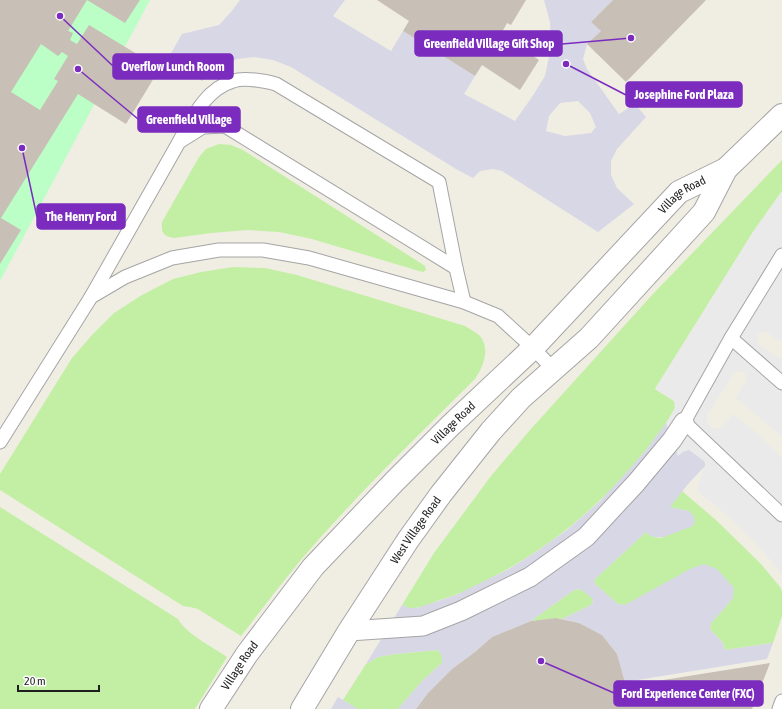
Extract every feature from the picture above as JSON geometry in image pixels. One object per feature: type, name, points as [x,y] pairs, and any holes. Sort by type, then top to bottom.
[{"type":"street","name":"Village Road","points":[[211,709],[247,654],[313,567],[394,482],[451,425],[533,348],[679,192],[726,169],[782,115]]},
{"type":"street","name":"Village Road","points":[[553,369],[589,338],[704,212],[726,169]]},
{"type":"street","name":"West Village Road","points":[[302,709],[408,540],[441,494],[496,425],[521,398],[553,369]]},
{"type":"street","points":[[349,632],[423,626],[461,611],[530,577],[586,538],[636,484],[672,440],[684,422]]},
{"type":"lane","points":[[0,442],[91,297],[193,117],[205,100],[218,88],[234,80],[264,80],[276,84],[439,182],[464,302]]},
{"type":"lane","points":[[179,142],[203,127],[225,126],[456,268]]},
{"type":"lane","points":[[91,297],[125,278],[172,258],[219,250],[263,250],[309,258],[464,302],[498,316],[533,348],[553,369]]},
{"type":"lane","points":[[782,255],[731,338],[684,422],[782,515]]},
{"type":"lane","points":[[731,338],[782,383]]},
{"type":"lane","points":[[779,709],[782,701]]},
{"type":"green space","points":[[0,0],[150,0],[0,281]]},
{"type":"green space","points":[[219,144],[231,145],[243,150],[422,264],[425,266],[426,270],[423,272],[419,271],[312,239],[279,232],[248,230],[174,238],[165,235],[162,231],[162,222],[199,157],[206,149]]},
{"type":"green space","points":[[782,160],[782,191],[753,232],[655,389],[674,401],[675,407],[660,432],[638,460],[580,519],[558,536],[512,567],[470,589],[452,596],[420,607],[408,608],[402,605],[434,553],[491,476],[530,430],[652,295]]},
{"type":"green space","points":[[233,267],[265,268],[297,275],[465,326],[481,337],[485,348],[483,364],[475,379],[347,508],[284,580],[241,636],[198,609],[183,606],[0,490],[0,474],[72,358],[114,313],[142,295],[173,279],[201,272]]},
{"type":"green space","points":[[682,491],[716,520],[761,564],[780,587],[782,591],[782,616],[773,643],[725,650],[723,643],[710,629],[711,623],[733,598],[669,582],[625,605],[618,604],[595,584],[594,580],[646,532],[659,538],[664,537],[669,533],[689,511],[669,507]]},
{"type":"green space","points":[[0,507],[178,619],[193,635],[227,657],[195,709],[0,709]]},
{"type":"green space","points":[[581,589],[592,598],[593,603],[589,606],[562,619],[556,618],[531,621],[574,590]]},
{"type":"green space","points":[[438,650],[442,656],[442,663],[423,680],[398,709],[357,709],[343,700],[366,664],[378,657]]},
{"type":"shaded area","points":[[240,0],[345,0],[333,16],[391,51],[403,31],[475,76],[464,94],[515,121],[545,76],[551,47],[550,22],[544,0],[613,0],[591,22],[601,31],[587,44],[583,59],[587,69],[619,114],[635,104],[646,117],[617,149],[611,161],[611,175],[617,188],[634,204],[598,232],[502,171],[493,169],[480,171],[473,178],[456,169],[291,67],[273,60],[254,57],[237,59],[217,68],[202,81],[166,62],[182,34],[219,25]],"holes":[[[578,101],[590,113],[596,127],[591,133],[565,136],[546,131],[549,116],[560,103]]]},
{"type":"shaded area","points":[[782,191],[782,342],[766,332],[759,333],[757,337],[759,344],[779,358],[782,358],[782,436],[736,398],[746,381],[744,372],[739,371],[734,373],[707,415],[707,423],[712,428],[718,429],[723,426],[733,414],[782,457],[782,574],[745,532],[697,491],[705,464],[704,461],[695,454],[678,457],[666,423],[675,408],[674,401],[655,389],[753,232]]},
{"type":"shaded area","points":[[666,423],[678,456],[689,450],[704,461],[705,464],[705,466],[688,484],[670,507],[689,511],[693,515],[695,521],[693,526],[664,537],[650,536],[646,532],[594,580],[595,584],[618,604],[625,605],[690,569],[704,564],[717,569],[734,588],[733,598],[711,623],[710,629],[723,643],[725,650],[773,643],[767,659],[625,682],[617,654],[602,635],[579,623],[562,619],[593,603],[592,598],[580,589],[574,590],[531,621],[492,637],[452,669],[428,693],[416,709],[398,709],[423,680],[442,663],[442,656],[438,650],[378,657],[366,664],[402,605],[409,608],[417,608],[456,595],[509,569],[536,552],[567,530],[599,502],[646,450]]},
{"type":"shaded area","points":[[338,697],[355,707],[357,709],[331,709]]},
{"type":"building","points":[[0,0],[87,0],[68,31],[73,33],[70,40],[77,44],[89,25],[160,68],[126,124],[78,94],[1,218],[21,230],[0,264]],"holes":[[[41,44],[58,56],[62,52],[68,56],[54,79],[58,81],[40,110],[11,92]]]},
{"type":"building","points":[[87,0],[140,0],[125,23]]},
{"type":"building","points":[[377,0],[526,0],[511,25],[507,23],[501,34],[539,60],[520,90],[482,65],[475,76],[403,31],[409,21]]},
{"type":"building","points":[[613,0],[706,0],[626,82],[587,44],[601,31],[591,22]]},
{"type":"building","points":[[556,618],[579,623],[602,635],[617,654],[628,693],[627,694],[633,694],[632,685],[770,663],[752,709],[416,709],[428,693],[452,669],[492,637],[531,621]]},
{"type":"place","name":"Overflow Lunch Room","points":[[60,16]]},
{"type":"place","name":"Greenfield Village Gift Shop","points":[[631,38]]},
{"type":"place","name":"Josephine Ford Plaza","points":[[566,64]]},
{"type":"place","name":"Greenfield Village","points":[[78,69]]},
{"type":"place","name":"The Henry Ford","points":[[22,148]]},
{"type":"place","name":"Ford Experience Center (FXC)","points":[[541,661]]}]
